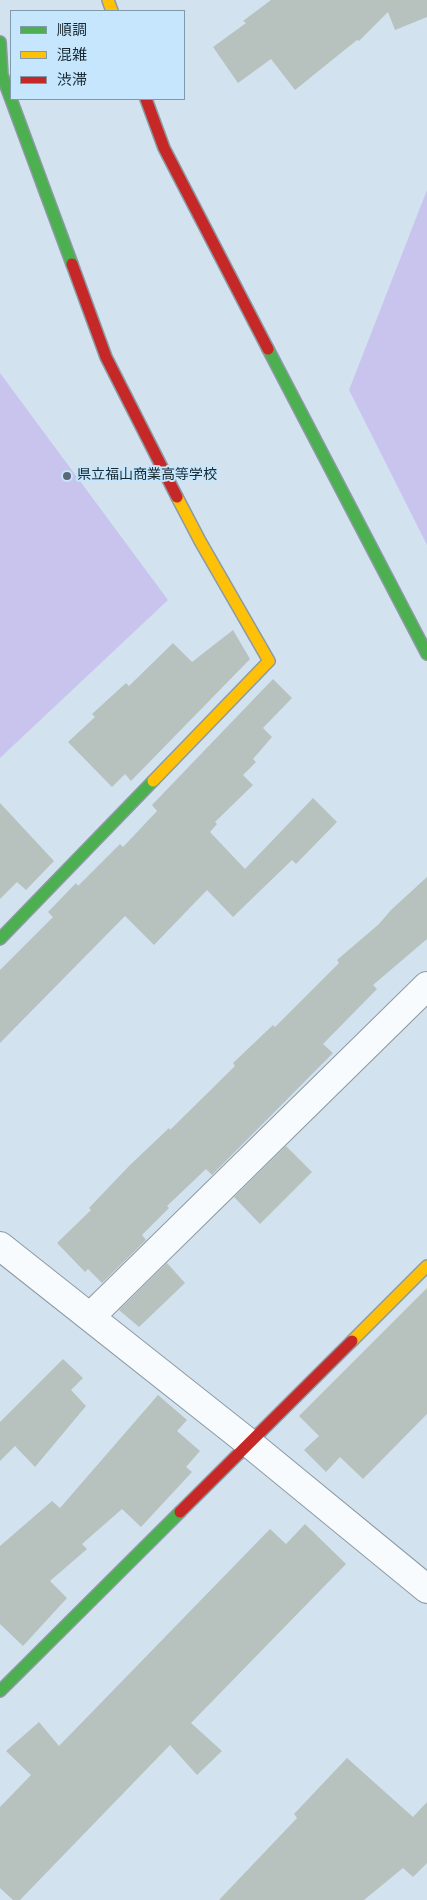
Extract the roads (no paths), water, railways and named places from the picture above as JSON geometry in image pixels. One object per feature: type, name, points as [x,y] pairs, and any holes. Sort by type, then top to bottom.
[{"type":"street","points":[[0,42],[2,75],[10,97]]},
{"type":"street","points":[[0,939],[269,661],[200,541],[106,357],[11,100]]},
{"type":"street","points":[[146,100],[164,148],[427,654]]},
{"type":"street","points":[[90,1317],[427,986]]},
{"type":"street","points":[[0,1246],[249,1442],[427,1588]]},
{"type":"street","points":[[0,1691],[427,1266]]},
{"type":"place","name":"県立福山商業高等学校","points":[[67,476]]}]
